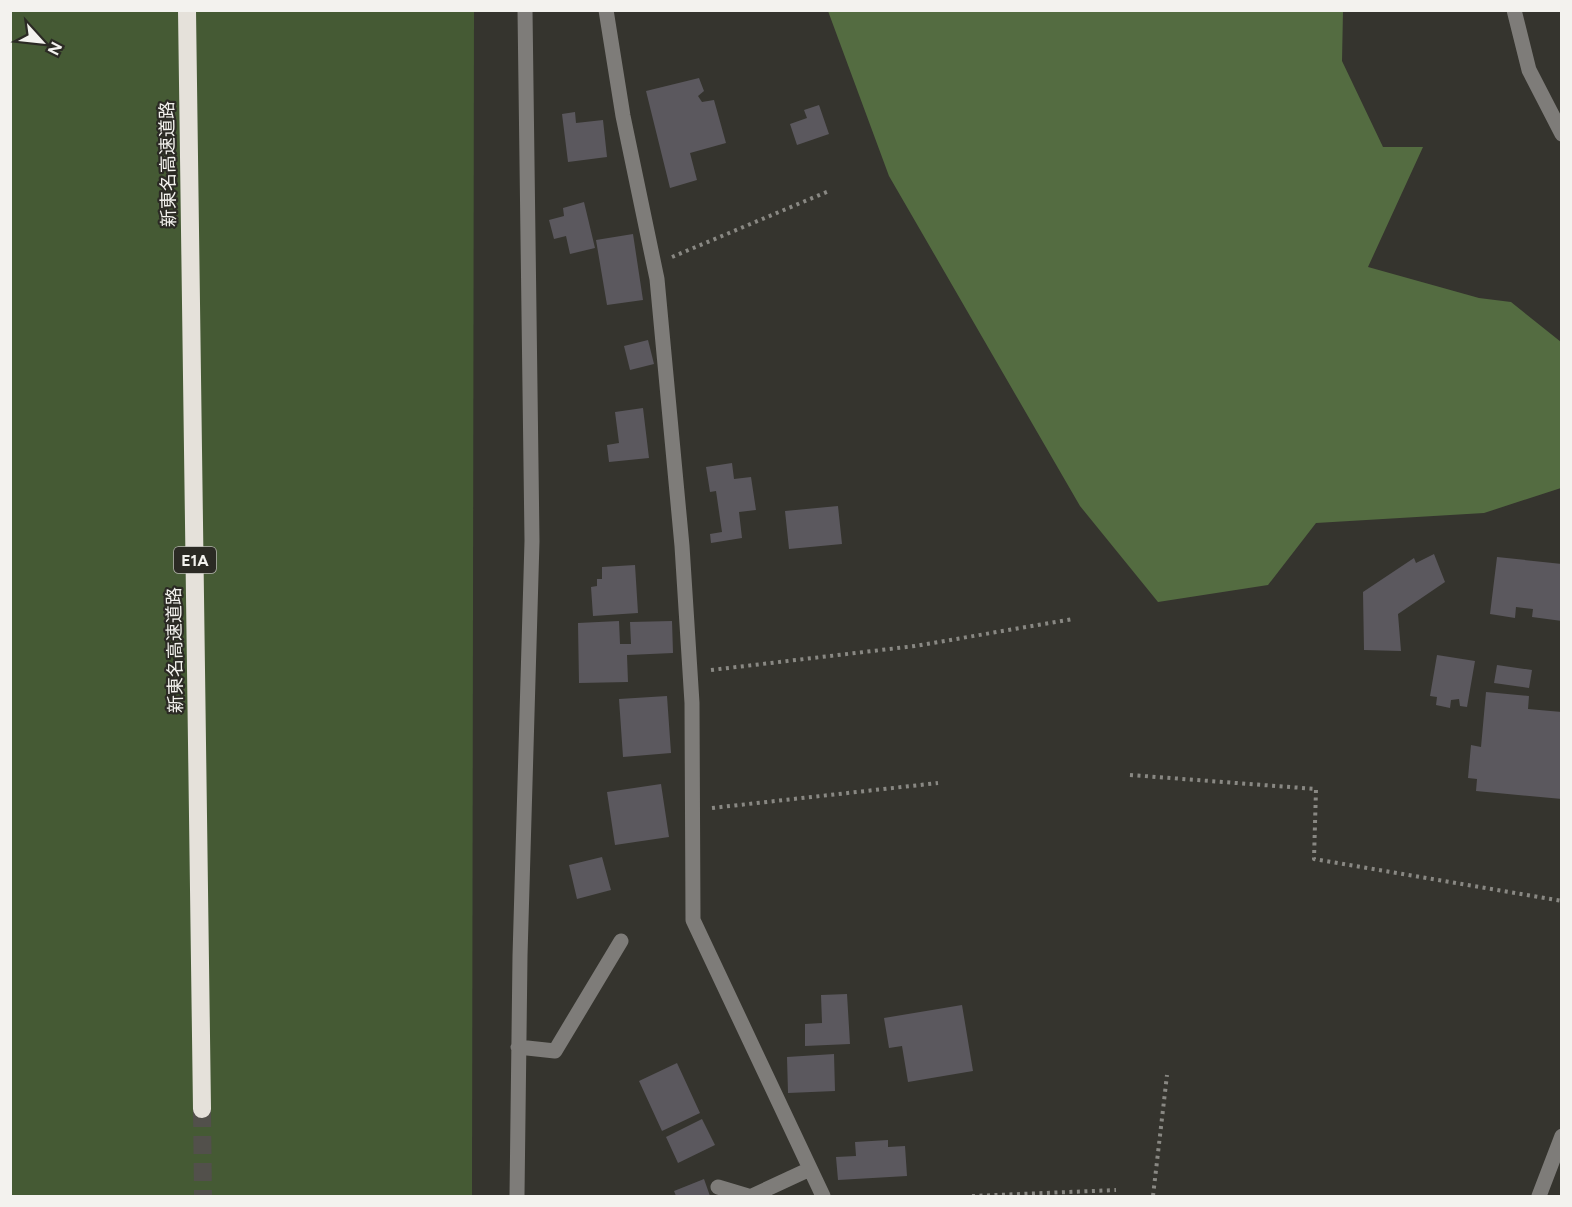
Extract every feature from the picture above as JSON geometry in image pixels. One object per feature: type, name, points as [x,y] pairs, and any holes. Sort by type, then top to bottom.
[{"type":"highway","name":"新東名高速道路","points":[[187,10],[202,1109]]},
{"type":"street","points":[[516,1196],[532,541],[525,10]]},
{"type":"street","points":[[606,10],[623,116],[658,291],[682,546],[690,672],[693,920],[823,1197]]},
{"type":"street","points":[[1514,10],[1529,70],[1562,134]]},
{"type":"street","points":[[518,1047],[555,1051],[621,940]]},
{"type":"street","points":[[1539,1197],[1562,1136]]},
{"type":"street","points":[[718,1188],[750,1197],[810,1168]]},
{"type":"path","points":[[654,265],[829,191]]},
{"type":"path","points":[[690,672],[915,646],[1072,620]]},
{"type":"path","points":[[1130,776],[1316,789],[1314,859],[1562,901]]},
{"type":"path","points":[[692,810],[938,783]]},
{"type":"path","points":[[1153,1197],[1167,1075]]},
{"type":"path","points":[[974,1196],[1116,1190]]},
{"type":"green space","points":[[10,11],[474,11],[472,1196],[11,1196]]},
{"type":"green space","points":[[828,11],[1343,11],[1342,61],[1383,147],[1423,147],[1368,267],[1479,298],[1511,302],[1561,342],[1561,488],[1484,513],[1316,523],[1268,585],[1158,602],[1080,506],[889,176]]},
{"type":"building","points":[[699,78],[704,91],[698,96],[702,102],[714,100],[726,143],[690,153],[697,180],[670,188],[646,91]]},
{"type":"building","points":[[819,105],[829,134],[797,145],[790,124],[807,118],[804,110]]},
{"type":"building","points":[[575,112],[576,123],[603,120],[607,157],[568,162],[562,114]]},
{"type":"building","points":[[584,202],[595,248],[570,254],[566,236],[554,239],[549,220],[564,216],[563,208]]},
{"type":"building","points":[[633,234],[643,300],[607,305],[596,240]]},
{"type":"building","points":[[648,340],[654,364],[630,370],[624,346]]},
{"type":"building","points":[[643,408],[649,458],[609,462],[607,445],[619,443],[615,412]]},
{"type":"building","points":[[732,463],[734,479],[751,477],[756,510],[739,512],[742,538],[711,543],[710,534],[722,532],[716,491],[710,492],[706,467]]},
{"type":"building","points":[[838,506],[842,544],[789,549],[785,511]]},
{"type":"building","points":[[1434,554],[1445,582],[1398,614],[1401,651],[1364,650],[1363,592],[1414,558],[1416,563]]},
{"type":"building","points":[[1497,557],[1562,564],[1562,621],[1532,617],[1533,609],[1516,607],[1515,618],[1490,614]]},
{"type":"building","points":[[635,565],[638,613],[593,616],[591,587],[597,586],[597,579],[602,579],[602,567]]},
{"type":"building","points":[[619,621],[620,644],[631,644],[630,622],[672,621],[673,653],[627,655],[628,682],[579,683],[578,623]]},
{"type":"building","points":[[1437,655],[1475,661],[1467,707],[1460,706],[1459,699],[1451,700],[1450,708],[1436,705],[1437,697],[1430,696]]},
{"type":"building","points":[[1497,665],[1532,670],[1529,688],[1494,683]]},
{"type":"building","points":[[1486,692],[1529,696],[1528,709],[1562,712],[1562,799],[1476,791],[1477,779],[1468,778],[1471,745],[1481,747]]},
{"type":"building","points":[[667,696],[671,753],[623,757],[619,699]]},
{"type":"building","points":[[661,784],[669,837],[615,845],[607,792]]},
{"type":"building","points":[[602,857],[611,890],[577,899],[569,865]]},
{"type":"building","points":[[847,994],[850,1044],[805,1046],[805,1024],[822,1023],[821,995]]},
{"type":"building","points":[[962,1005],[973,1071],[908,1082],[902,1046],[889,1048],[884,1018]]},
{"type":"building","points":[[834,1054],[835,1091],[788,1093],[787,1057]]},
{"type":"building","points":[[677,1063],[700,1113],[662,1131],[639,1081]]},
{"type":"building","points":[[702,1119],[715,1145],[678,1163],[666,1137]]},
{"type":"building","points":[[888,1140],[888,1147],[905,1146],[907,1176],[838,1180],[836,1157],[856,1156],[855,1142]]},
{"type":"building","points":[[704,1179],[710,1196],[676,1196],[674,1191]]},
{"type":"tunnel","points":[[202,1109],[203,1196]]}]
